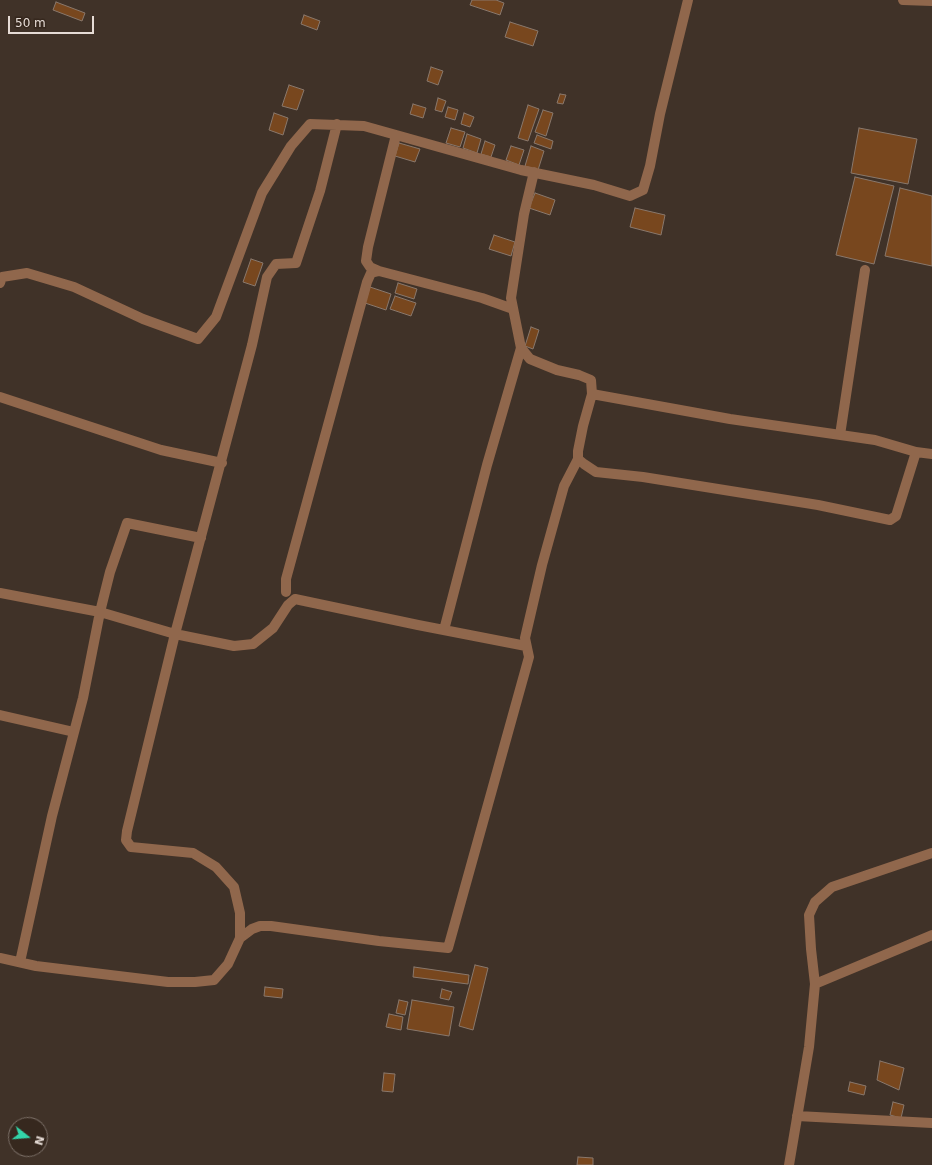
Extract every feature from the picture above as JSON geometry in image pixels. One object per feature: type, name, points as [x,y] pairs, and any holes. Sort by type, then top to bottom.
[{"type":"street","points":[[0,283],[2,277],[27,273],[74,287],[144,319],[198,339],[216,317],[262,192],[291,146],[310,124],[364,126],[534,172],[594,185],[630,196],[643,190],[650,166],[660,114],[688,0]]},
{"type":"street","points":[[903,0],[932,1]]},
{"type":"street","points":[[0,958],[168,982],[195,982],[214,980],[228,964],[240,938],[240,913],[234,887],[216,867],[193,853],[131,847],[126,840],[175,634],[222,463],[252,345],[267,277],[276,264],[296,263],[320,191],[337,124]]},
{"type":"street","points":[[396,135],[368,247],[366,261],[370,267],[379,272],[482,298],[513,309]]},
{"type":"street","points":[[240,938],[252,929],[260,926],[271,926],[380,941],[448,948],[529,656],[525,638],[528,624],[562,493],[578,459],[583,426],[592,394],[591,380],[579,375],[557,370],[530,359],[521,348],[511,298],[514,266],[534,172]]},
{"type":"street","points":[[840,435],[865,270]]},
{"type":"street","points":[[286,592],[286,579],[362,298],[371,273],[379,272]]},
{"type":"street","points":[[444,630],[487,465],[521,348]]},
{"type":"street","points":[[592,394],[730,419],[875,440],[916,452],[932,454]]},
{"type":"street","points":[[0,397],[161,450],[222,463]]},
{"type":"street","points":[[578,459],[596,472],[643,477],[818,505],[890,520],[896,516],[916,452]]},
{"type":"street","points":[[20,962],[52,816],[83,698],[100,612],[110,572],[127,523],[201,538]]},
{"type":"street","points":[[0,593],[100,612],[175,634],[234,646],[254,644],[273,628],[288,605],[295,599],[526,646]]},
{"type":"street","points":[[0,715],[74,732]]},
{"type":"street","points":[[789,1165],[809,1047],[815,984],[810,949],[809,915],[815,902],[832,887],[932,853]]},
{"type":"street","points":[[815,984],[932,935]]},
{"type":"street","points":[[797,1116],[932,1123]]},
{"type":"building","points":[[472,0],[496,0],[504,3],[500,15],[470,5]]},
{"type":"building","points":[[56,2],[85,13],[82,21],[53,10]]},
{"type":"building","points":[[304,15],[320,21],[317,30],[301,24]]},
{"type":"building","points":[[510,22],[538,31],[533,46],[505,37]]},
{"type":"building","points":[[431,67],[443,71],[438,85],[427,81]]},
{"type":"building","points":[[289,85],[304,90],[297,110],[282,106]]},
{"type":"building","points":[[560,94],[566,95],[563,104],[557,103]]},
{"type":"building","points":[[438,98],[446,101],[442,112],[435,110]]},
{"type":"building","points":[[413,104],[426,108],[423,118],[410,114]]},
{"type":"building","points":[[528,105],[539,109],[528,141],[518,138]]},
{"type":"building","points":[[448,107],[458,110],[455,120],[445,117]]},
{"type":"building","points":[[543,110],[553,113],[546,136],[535,132]]},
{"type":"building","points":[[274,113],[288,118],[283,135],[269,130]]},
{"type":"building","points":[[464,113],[474,117],[470,127],[461,124]]},
{"type":"building","points":[[451,128],[465,132],[460,147],[446,143]]},
{"type":"building","points":[[859,128],[917,139],[908,184],[851,173]]},
{"type":"building","points":[[467,134],[481,139],[477,153],[463,148]]},
{"type":"building","points":[[537,135],[553,141],[551,149],[534,143]]},
{"type":"building","points":[[485,141],[495,145],[491,157],[481,154]]},
{"type":"building","points":[[399,143],[420,149],[415,162],[395,156]]},
{"type":"building","points":[[511,146],[524,150],[519,165],[506,160]]},
{"type":"building","points":[[531,146],[544,151],[538,170],[525,166]]},
{"type":"building","points":[[855,177],[894,186],[874,264],[836,255]]},
{"type":"building","points":[[900,188],[932,196],[932,266],[885,256]]},
{"type":"building","points":[[535,193],[555,200],[550,215],[529,208]]},
{"type":"building","points":[[635,208],[665,215],[661,235],[630,227]]},
{"type":"building","points":[[494,235],[515,242],[511,256],[489,249]]},
{"type":"building","points":[[251,259],[263,263],[255,286],[243,282]]},
{"type":"building","points":[[398,283],[417,289],[414,299],[395,293]]},
{"type":"building","points":[[370,287],[391,294],[386,310],[365,303]]},
{"type":"building","points":[[395,296],[416,303],[411,316],[390,309]]},
{"type":"building","points":[[531,327],[539,330],[533,349],[525,346]]},
{"type":"building","points":[[475,965],[488,968],[473,1030],[459,1026]]},
{"type":"building","points":[[414,967],[469,975],[468,984],[413,977]]},
{"type":"building","points":[[265,987],[283,989],[282,998],[264,996]]},
{"type":"building","points":[[442,989],[452,992],[449,1000],[440,998]]},
{"type":"building","points":[[399,1000],[408,1002],[405,1015],[396,1013]]},
{"type":"building","points":[[412,1000],[454,1007],[449,1036],[407,1029]]},
{"type":"building","points":[[389,1014],[403,1017],[401,1030],[386,1027]]},
{"type":"building","points":[[880,1061],[904,1068],[899,1090],[877,1080]]},
{"type":"building","points":[[384,1073],[395,1074],[393,1092],[382,1091]]},
{"type":"building","points":[[850,1082],[866,1086],[864,1095],[848,1091]]},
{"type":"building","points":[[893,1102],[904,1105],[901,1118],[890,1115]]},
{"type":"building","points":[[578,1157],[593,1158],[593,1165],[577,1165]]}]
